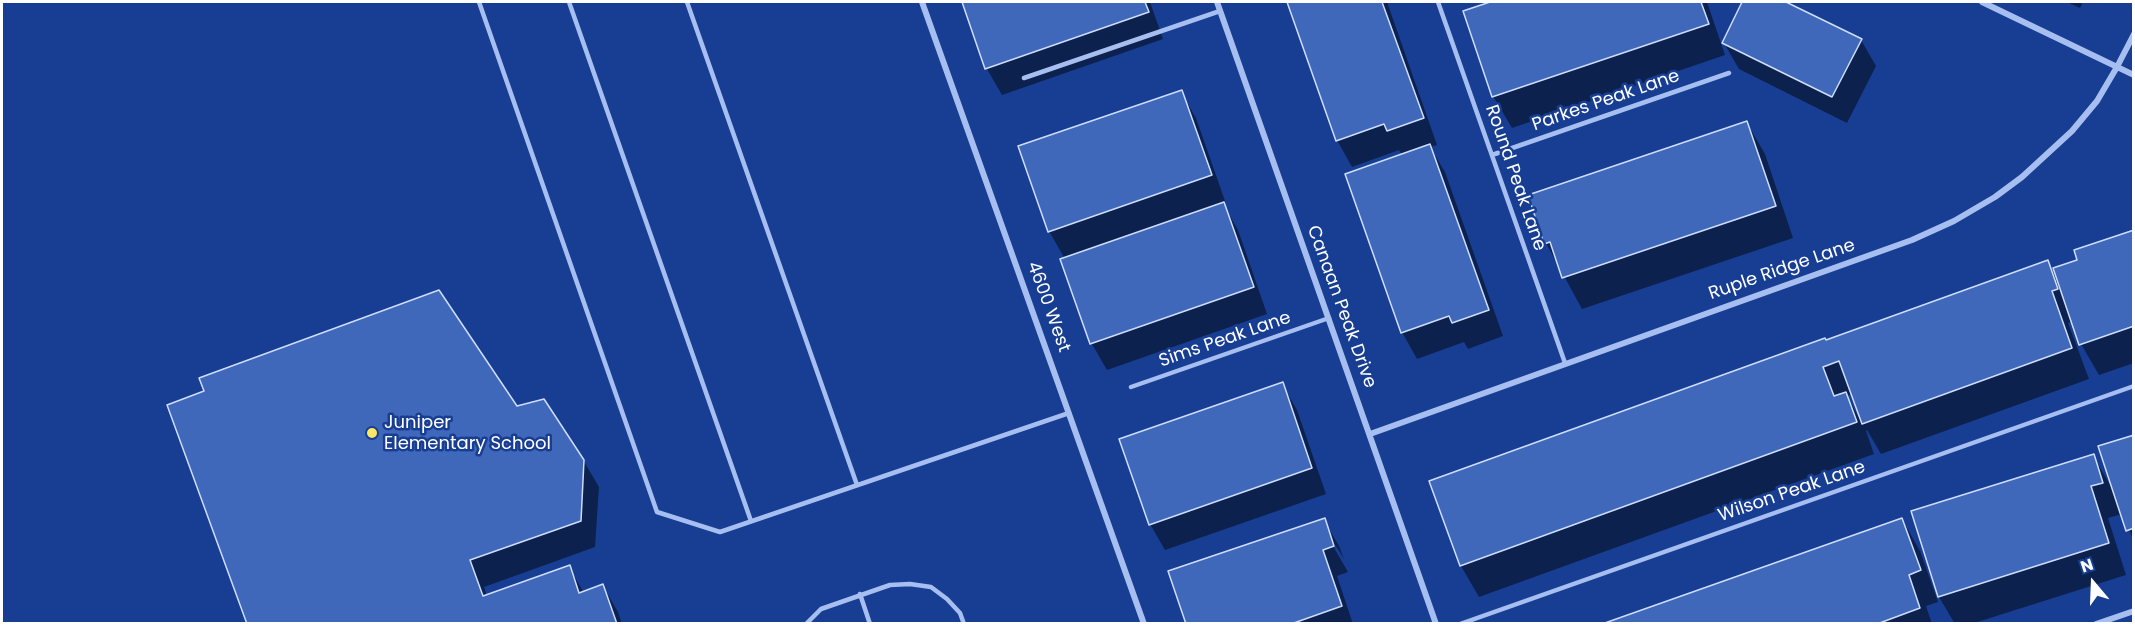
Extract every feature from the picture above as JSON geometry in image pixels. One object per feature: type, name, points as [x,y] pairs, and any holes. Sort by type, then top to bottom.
[{"type":"street","name":"4600 West","points":[[922,2],[1144,624]]},
{"type":"street","name":"Canaan Peak Drive","points":[[1216,2],[1436,624]]},
{"type":"street","points":[[1982,2],[2133,75]]},
{"type":"street","name":"Ruple Ridge Lane","points":[[1370,434],[1912,240],[1954,221],[1995,197],[2048,155],[2072,131],[2097,101],[2133,34]]},
{"type":"street","points":[[2096,624],[2133,610]]},
{"type":"lane","points":[[479,2],[657,512],[720,532],[1069,413]]},
{"type":"lane","points":[[569,2],[751,521]]},
{"type":"lane","points":[[687,2],[856,485]]},
{"type":"lane","name":"Round Peak Lane","points":[[1438,2],[1565,363]]},
{"type":"lane","points":[[1024,78],[1220,11]]},
{"type":"lane","name":"Parkes Peak Lane","points":[[1492,155],[1729,73]]},
{"type":"lane","name":"Sims Peak Lane","points":[[1131,387],[1329,318]]},
{"type":"lane","name":"Wilson Peak Lane","points":[[1460,624],[2133,386]]},
{"type":"lane","points":[[806,624],[821,609],[890,585],[910,584],[931,587],[960,613],[964,624]]},
{"type":"lane","points":[[860,594],[870,624]]},
{"type":"building","points":[[962,2],[1145,2],[1149,12],[985,69]]},
{"type":"building","points":[[1287,2],[1382,2],[1424,118],[1387,131],[1384,124],[1336,141]]},
{"type":"building","points":[[1490,2],[1701,2],[1709,24],[1492,97],[1463,11]]},
{"type":"building","points":[[1742,2],[1786,2],[1862,39],[1832,97],[1722,43]]},
{"type":"building","points":[[1182,90],[1212,175],[1048,232],[1018,146]]},
{"type":"building","points":[[1747,121],[1776,206],[1562,278],[1550,242],[1544,244],[1528,195]]},
{"type":"building","points":[[1430,144],[1489,310],[1452,323],[1449,316],[1401,333],[1345,174]]},
{"type":"building","points":[[1224,202],[1254,287],[1090,344],[1060,259]]},
{"type":"building","points":[[2134,230],[2134,326],[2079,345],[2053,268],[2077,260],[2074,250]]},
{"type":"building","points":[[2048,260],[2058,289],[2052,291],[2072,348],[1862,424],[1839,361],[1823,367],[1834,396],[1846,392],[1857,422],[1460,566],[1429,481]]},
{"type":"building","name":"Juniper Elementary School","points":[[439,290],[517,406],[544,399],[584,460],[581,521],[470,560],[483,596],[570,565],[579,593],[603,584],[617,624],[247,624],[167,405],[204,391],[199,378]]},
{"type":"building","points":[[1283,382],[1312,468],[1149,525],[1119,439]]},
{"type":"building","points":[[2134,435],[2134,528],[2126,531],[2098,446]]},
{"type":"building","points":[[2094,454],[2103,483],[2091,486],[2109,543],[1938,597],[1911,511]]},
{"type":"building","points":[[1325,518],[1334,546],[1323,550],[1342,606],[1291,624],[1186,624],[1168,571]]},
{"type":"building","points":[[1902,518],[1921,570],[1909,575],[1920,608],[1877,624],[1602,624]]},
{"type":"place","name":"Juniper Elementary School","points":[[372,433]]}]
